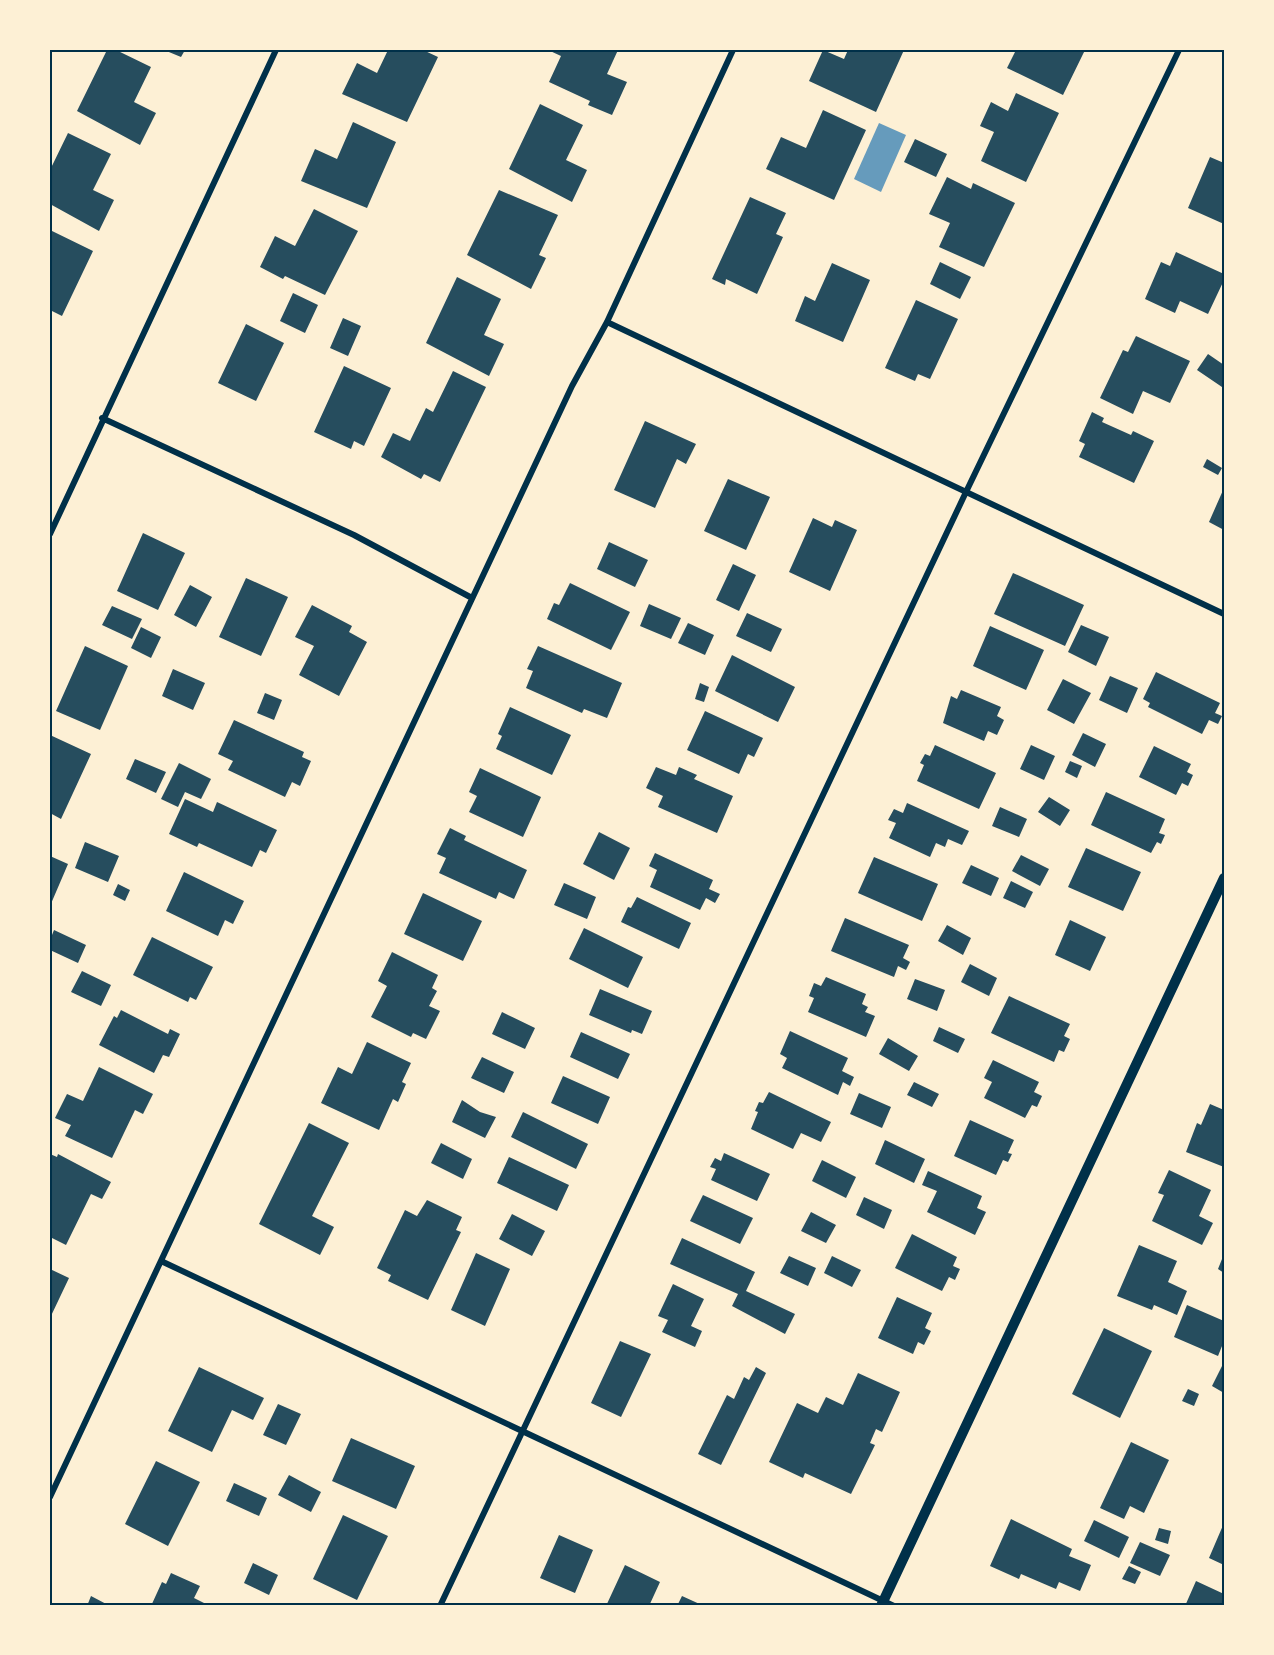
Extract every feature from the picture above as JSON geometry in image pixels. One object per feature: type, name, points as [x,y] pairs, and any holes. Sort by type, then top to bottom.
[{"type":"street","points":[[50,534],[102,418],[276,50]]},
{"type":"street","points":[[50,1497],[572,386],[607,322],[733,50]]},
{"type":"street","points":[[440,1605],[966,492],[1179,50]]},
{"type":"street","points":[[607,322],[1224,614]]},
{"type":"street","points":[[102,418],[354,535],[472,598]]},
{"type":"street","points":[[161,1261],[523,1430],[886,1604],[1224,878]]},
{"type":"water","points":[[879,123],[906,135],[881,192],[854,179]]},
{"type":"building","points":[[107,50],[116,50],[151,67],[134,102],[156,113],[140,145],[77,111]]},
{"type":"building","points":[[164,50],[185,50],[181,57]]},
{"type":"building","points":[[388,50],[423,50],[438,57],[407,122],[342,94],[357,63],[377,73]]},
{"type":"building","points":[[548,50],[618,50],[607,74],[627,82],[612,115],[588,105],[590,101],[549,82],[561,56]]},
{"type":"building","points":[[823,50],[844,59],[848,50],[904,50],[876,112],[809,81]]},
{"type":"building","points":[[1016,50],[1085,50],[1063,95],[1007,68]]},
{"type":"building","points":[[1016,93],[1059,113],[1026,182],[981,161],[994,132],[980,126],[991,102],[1008,111]]},
{"type":"building","points":[[540,104],[583,125],[566,160],[587,170],[572,202],[509,169]]},
{"type":"building","points":[[823,110],[866,130],[834,200],[766,169],[781,137],[806,148]]},
{"type":"building","points":[[353,122],[396,142],[367,208],[301,181],[315,149],[337,159]]},
{"type":"building","points":[[68,133],[111,154],[93,190],[114,200],[99,231],[50,204],[50,170]]},
{"type":"building","points":[[915,139],[947,154],[936,177],[904,162]]},
{"type":"building","points":[[1210,157],[1224,163],[1224,224],[1188,208]]},
{"type":"building","points":[[947,177],[971,189],[973,183],[1015,203],[984,267],[939,247],[950,223],[929,214]]},
{"type":"building","points":[[499,190],[558,215],[539,255],[546,258],[531,289],[467,255]]},
{"type":"building","points":[[750,197],[786,213],[776,234],[783,237],[757,294],[726,279],[725,285],[712,279]]},
{"type":"building","points":[[314,209],[358,231],[325,295],[285,276],[283,279],[260,267],[275,236],[295,246]]},
{"type":"building","points":[[50,230],[93,251],[62,316],[50,310]]},
{"type":"building","points":[[1176,252],[1224,274],[1224,280],[1208,314],[1180,301],[1175,313],[1145,299],[1161,262],[1170,266]]},
{"type":"building","points":[[940,262],[971,277],[960,299],[930,284]]},
{"type":"building","points":[[832,263],[870,280],[843,342],[795,321],[805,296],[815,301]]},
{"type":"building","points":[[457,277],[501,299],[484,335],[504,344],[489,376],[426,343]]},
{"type":"building","points":[[293,293],[318,305],[305,333],[280,321]]},
{"type":"building","points":[[916,300],[958,319],[930,379],[918,374],[915,381],[885,368]]},
{"type":"building","points":[[343,318],[361,326],[348,356],[330,348]]},
{"type":"building","points":[[246,324],[284,343],[256,401],[218,383]]},
{"type":"building","points":[[1136,336],[1190,361],[1170,403],[1143,391],[1133,414],[1100,398],[1123,350],[1128,352]]},
{"type":"building","points":[[1208,354],[1224,365],[1222,387],[1197,370]]},
{"type":"building","points":[[344,366],[391,388],[364,446],[354,441],[351,449],[314,432]]},
{"type":"building","points":[[453,371],[486,387],[440,482],[424,474],[421,479],[381,457],[393,433],[410,441],[426,408],[433,412]]},
{"type":"building","points":[[1092,412],[1104,418],[1102,422],[1131,435],[1133,431],[1154,441],[1134,483],[1079,457],[1085,444],[1079,441]]},
{"type":"building","points":[[645,421],[696,444],[686,464],[677,459],[655,508],[614,490]]},
{"type":"building","points":[[1207,459],[1222,468],[1218,475],[1203,467]]},
{"type":"building","points":[[728,479],[770,497],[746,550],[704,531]]},
{"type":"building","points":[[1224,488],[1224,530],[1209,522]]},
{"type":"building","points":[[813,518],[832,527],[835,520],[857,530],[830,591],[789,572]]},
{"type":"building","points":[[143,533],[185,553],[158,610],[117,591]]},
{"type":"building","points":[[609,542],[648,560],[635,587],[597,569]]},
{"type":"building","points":[[733,564],[756,575],[739,611],[716,600]]},
{"type":"building","points":[[1013,573],[1084,605],[1065,646],[994,614]]},
{"type":"building","points":[[246,578],[288,597],[261,656],[219,637]]},
{"type":"building","points":[[570,583],[630,612],[611,650],[547,619],[554,603],[559,605]]},
{"type":"building","points":[[190,585],[212,597],[196,627],[174,615]]},
{"type":"building","points":[[649,604],[681,618],[671,639],[640,626]]},
{"type":"building","points":[[312,605],[352,626],[349,632],[367,642],[339,696],[299,675],[314,646],[295,637]]},
{"type":"building","points":[[112,606],[142,619],[132,639],[102,625]]},
{"type":"building","points":[[747,613],[782,629],[771,652],[736,636]]},
{"type":"building","points":[[688,623],[714,635],[705,655],[678,643]]},
{"type":"building","points":[[1081,625],[1109,637],[1096,666],[1068,652]]},
{"type":"building","points":[[990,626],[1044,650],[1026,690],[973,666]]},
{"type":"building","points":[[141,627],[161,637],[151,658],[131,648]]},
{"type":"building","points":[[85,646],[128,666],[100,730],[56,711]]},
{"type":"building","points":[[538,646],[622,683],[607,718],[584,709],[582,713],[526,688],[533,671],[527,669]]},
{"type":"building","points":[[732,655],[795,687],[778,722],[715,691]]},
{"type":"building","points":[[173,669],[205,683],[193,710],[162,696]]},
{"type":"building","points":[[1156,672],[1220,703],[1215,713],[1222,716],[1218,724],[1209,720],[1202,734],[1148,707],[1150,703],[1143,699]]},
{"type":"building","points":[[1110,676],[1138,688],[1127,713],[1099,700]]},
{"type":"building","points":[[1063,679],[1091,693],[1074,724],[1047,710]]},
{"type":"building","points":[[700,683],[709,687],[704,702],[695,699]]},
{"type":"building","points":[[961,690],[1001,707],[997,716],[1004,720],[997,735],[988,731],[984,741],[943,723],[951,696],[957,699]]},
{"type":"building","points":[[265,693],[282,700],[274,720],[257,713]]},
{"type":"building","points":[[510,707],[571,735],[552,775],[496,749],[502,736],[498,734]]},
{"type":"building","points":[[705,711],[763,738],[754,757],[748,754],[739,774],[687,750]]},
{"type":"building","points":[[234,720],[304,752],[302,757],[311,761],[300,786],[292,782],[285,797],[228,770],[233,761],[218,754]]},
{"type":"building","points":[[1083,733],[1106,744],[1095,767],[1072,755]]},
{"type":"building","points":[[50,735],[91,754],[61,819],[50,813]]},
{"type":"building","points":[[935,745],[996,773],[979,809],[917,781],[924,765],[920,763],[925,754],[930,756]]},
{"type":"building","points":[[1031,745],[1055,756],[1044,780],[1020,769]]},
{"type":"building","points":[[1154,746],[1191,764],[1187,772],[1193,775],[1188,786],[1182,783],[1176,795],[1139,777]]},
{"type":"building","points":[[135,759],[166,772],[156,793],[126,779]]},
{"type":"building","points":[[1070,761],[1082,766],[1077,778],[1065,772]]},
{"type":"building","points":[[179,763],[211,779],[201,799],[185,792],[178,807],[161,799]]},
{"type":"building","points":[[656,767],[676,775],[679,767],[697,775],[694,779],[733,796],[717,833],[658,807],[663,796],[646,788]]},
{"type":"building","points":[[480,768],[541,797],[523,837],[469,812],[477,796],[469,792]]},
{"type":"building","points":[[1106,792],[1165,819],[1159,833],[1165,835],[1161,844],[1157,842],[1151,853],[1091,825]]},
{"type":"building","points":[[1049,797],[1070,810],[1060,826],[1038,812]]},
{"type":"building","points":[[185,799],[213,812],[217,802],[277,830],[266,853],[260,850],[252,867],[199,843],[197,847],[169,834]]},
{"type":"building","points":[[907,803],[969,831],[962,845],[948,839],[945,847],[936,843],[930,857],[889,838],[896,823],[888,820],[894,809],[903,813]]},
{"type":"building","points":[[1000,807],[1027,819],[1019,837],[992,826]]},
{"type":"building","points":[[450,828],[466,836],[464,840],[527,870],[514,899],[499,892],[496,899],[439,873],[446,858],[437,854]]},
{"type":"building","points":[[599,832],[630,848],[614,880],[583,864]]},
{"type":"building","points":[[85,842],[119,856],[108,882],[75,868]]},
{"type":"building","points":[[1086,848],[1141,872],[1123,911],[1068,887]]},
{"type":"building","points":[[655,853],[713,880],[709,889],[720,894],[715,903],[706,898],[700,910],[650,887],[657,870],[649,866]]},
{"type":"building","points":[[1021,855],[1049,869],[1040,886],[1012,871]]},
{"type":"building","points":[[50,856],[68,864],[50,906]]},
{"type":"building","points":[[874,857],[938,884],[922,921],[858,893]]},
{"type":"building","points":[[971,865],[999,878],[991,896],[962,883]]},
{"type":"building","points":[[184,872],[244,901],[233,924],[225,920],[218,936],[166,911]]},
{"type":"building","points":[[1011,881],[1033,892],[1025,908],[1003,898]]},
{"type":"building","points":[[564,883],[596,897],[587,919],[554,905]]},
{"type":"building","points":[[118,884],[130,890],[125,901],[113,895]]},
{"type":"building","points":[[423,893],[482,921],[463,961],[404,934]]},
{"type":"building","points":[[637,897],[691,923],[679,949],[621,922],[628,907],[631,908]]},
{"type":"building","points":[[845,918],[909,945],[903,958],[910,962],[906,970],[898,966],[894,977],[831,951]]},
{"type":"building","points":[[1070,920],[1106,937],[1090,971],[1055,955]]},
{"type":"building","points":[[947,925],[971,938],[963,955],[938,941]]},
{"type":"building","points":[[584,928],[643,957],[628,988],[569,959]]},
{"type":"building","points":[[54,930],[86,945],[78,963],[50,950],[50,940]]},
{"type":"building","points":[[152,937],[213,967],[196,1000],[190,997],[188,1002],[133,975]]},
{"type":"building","points":[[392,952],[438,975],[432,988],[437,991],[429,1006],[440,1011],[426,1039],[413,1033],[411,1037],[371,1017],[387,986],[378,981]]},
{"type":"building","points":[[970,964],[997,978],[989,996],[961,982]]},
{"type":"building","points":[[82,971],[111,985],[101,1006],[71,992]]},
{"type":"building","points":[[826,977],[866,994],[862,1004],[868,1007],[865,1012],[875,1016],[866,1037],[808,1012],[814,998],[809,996],[814,983],[821,986]]},
{"type":"building","points":[[915,979],[945,990],[937,1011],[907,999]]},
{"type":"building","points":[[600,989],[652,1011],[642,1034],[632,1030],[631,1033],[589,1015]]},
{"type":"building","points":[[1009,996],[1070,1024],[1064,1036],[1070,1039],[1064,1052],[1059,1050],[1054,1062],[991,1033]]},
{"type":"building","points":[[121,1010],[168,1034],[170,1029],[180,1034],[169,1057],[163,1055],[154,1073],[99,1045],[114,1016],[117,1018]]},
{"type":"building","points":[[502,1012],[535,1028],[525,1049],[492,1034]]},
{"type":"building","points":[[939,1027],[965,1039],[958,1053],[933,1041]]},
{"type":"building","points":[[790,1031],[848,1058],[842,1071],[854,1077],[850,1086],[843,1082],[838,1095],[782,1068],[787,1058],[780,1054]]},
{"type":"building","points":[[581,1032],[630,1054],[618,1079],[570,1057]]},
{"type":"building","points":[[888,1038],[918,1056],[909,1071],[879,1054]]},
{"type":"building","points":[[367,1042],[411,1063],[402,1082],[406,1084],[398,1102],[393,1099],[379,1130],[321,1103],[338,1067],[352,1074]]},
{"type":"building","points":[[482,1057],[514,1072],[504,1093],[471,1078]]},
{"type":"building","points":[[993,1060],[1039,1082],[1034,1092],[1042,1096],[1037,1107],[1032,1105],[1025,1118],[984,1098],[992,1082],[984,1078]]},
{"type":"building","points":[[99,1067],[153,1094],[143,1114],[135,1110],[112,1158],[65,1136],[71,1125],[55,1118],[67,1094],[83,1101]]},
{"type":"building","points":[[563,1076],[610,1097],[598,1124],[551,1103]]},
{"type":"building","points":[[914,1082],[939,1094],[932,1107],[907,1095]]},
{"type":"building","points":[[769,1092],[831,1122],[821,1142],[801,1133],[793,1149],[751,1129],[758,1112],[755,1111],[759,1102],[763,1103]]},
{"type":"building","points":[[859,1093],[891,1107],[882,1128],[850,1114]]},
{"type":"building","points":[[462,1100],[480,1112],[496,1117],[485,1138],[452,1122]]},
{"type":"building","points":[[1210,1104],[1224,1110],[1224,1167],[1186,1152],[1197,1123],[1201,1125]]},
{"type":"building","points":[[523,1112],[588,1144],[576,1169],[511,1137]]},
{"type":"building","points":[[970,1120],[1014,1140],[1008,1153],[1012,1154],[1008,1162],[1003,1160],[996,1175],[954,1156]]},
{"type":"building","points":[[309,1123],[349,1143],[312,1216],[334,1227],[320,1255],[259,1224]]},
{"type":"building","points":[[885,1140],[925,1159],[914,1183],[875,1164]]},
{"type":"building","points":[[441,1143],[472,1159],[463,1179],[431,1163]]},
{"type":"building","points":[[724,1153],[770,1174],[757,1201],[711,1180],[716,1169],[710,1167],[715,1158],[721,1161]]},
{"type":"building","points":[[50,1154],[57,1157],[58,1154],[111,1182],[102,1199],[91,1194],[66,1245],[50,1237]]},
{"type":"building","points":[[509,1157],[569,1185],[557,1211],[497,1183]]},
{"type":"building","points":[[822,1160],[856,1177],[846,1198],[812,1181]]},
{"type":"building","points":[[1169,1170],[1211,1190],[1199,1216],[1213,1223],[1202,1245],[1152,1221],[1164,1195],[1158,1193]]},
{"type":"building","points":[[928,1171],[982,1196],[977,1208],[986,1212],[975,1235],[927,1212],[937,1191],[922,1185]]},
{"type":"building","points":[[703,1195],[753,1218],[740,1244],[690,1221]]},
{"type":"building","points":[[864,1197],[892,1210],[884,1229],[856,1215]]},
{"type":"building","points":[[427,1200],[462,1217],[456,1230],[461,1232],[428,1300],[388,1281],[391,1275],[377,1268],[405,1210],[417,1216]]},
{"type":"building","points":[[811,1212],[836,1225],[826,1243],[801,1231]]},
{"type":"building","points":[[512,1214],[545,1231],[532,1256],[499,1239]]},
{"type":"building","points":[[912,1234],[957,1257],[953,1266],[960,1269],[955,1280],[949,1277],[942,1291],[895,1268]]},
{"type":"building","points":[[682,1238],[755,1272],[746,1291],[795,1314],[785,1334],[732,1306],[738,1294],[670,1264]]},
{"type":"building","points":[[1139,1245],[1177,1261],[1168,1282],[1187,1291],[1177,1315],[1154,1305],[1152,1310],[1117,1296]]},
{"type":"building","points":[[476,1253],[510,1269],[485,1326],[451,1310]]},
{"type":"building","points":[[1224,1254],[1224,1273],[1218,1269]]},
{"type":"building","points":[[789,1256],[816,1268],[808,1286],[780,1273]]},
{"type":"building","points":[[832,1256],[861,1270],[852,1287],[824,1273]]},
{"type":"building","points":[[50,1269],[69,1278],[50,1318]]},
{"type":"building","points":[[673,1284],[704,1299],[691,1326],[702,1331],[695,1347],[662,1332],[668,1320],[658,1316]]},
{"type":"building","points":[[897,1297],[932,1313],[925,1328],[931,1331],[924,1345],[918,1342],[913,1354],[878,1338]]},
{"type":"building","points":[[1187,1305],[1224,1321],[1224,1341],[1218,1356],[1174,1337]]},
{"type":"building","points":[[1104,1328],[1152,1351],[1120,1418],[1072,1394]]},
{"type":"building","points":[[620,1341],[651,1354],[621,1417],[591,1403]]},
{"type":"building","points":[[1222,1366],[1224,1368],[1224,1393],[1212,1386]]},
{"type":"building","points":[[199,1367],[264,1398],[253,1420],[232,1410],[212,1452],[168,1431]]},
{"type":"building","points":[[756,1367],[766,1373],[721,1465],[698,1454],[727,1395],[734,1399],[744,1377],[749,1380]]},
{"type":"building","points":[[858,1373],[900,1392],[882,1432],[876,1429],[870,1443],[875,1445],[851,1494],[805,1473],[803,1478],[769,1462],[797,1403],[818,1413],[826,1397],[843,1405]]},
{"type":"building","points":[[1188,1389],[1199,1394],[1194,1406],[1182,1401]]},
{"type":"building","points":[[278,1404],[301,1414],[286,1445],[263,1435]]},
{"type":"building","points":[[351,1438],[415,1466],[396,1509],[332,1481]]},
{"type":"building","points":[[1131,1442],[1169,1460],[1144,1513],[1130,1506],[1124,1519],[1100,1508]]},
{"type":"building","points":[[156,1461],[200,1482],[168,1546],[125,1524]]},
{"type":"building","points":[[289,1475],[321,1492],[311,1512],[278,1495]]},
{"type":"building","points":[[234,1483],[267,1498],[259,1516],[226,1501]]},
{"type":"building","points":[[343,1515],[388,1536],[357,1600],[313,1579]]},
{"type":"building","points":[[1011,1519],[1072,1549],[1069,1556],[1091,1565],[1080,1591],[1059,1582],[1056,1589],[1021,1574],[1019,1579],[990,1566]]},
{"type":"building","points":[[1094,1520],[1129,1537],[1119,1558],[1084,1541]]},
{"type":"building","points":[[1224,1523],[1224,1565],[1209,1558]]},
{"type":"building","points":[[1159,1528],[1171,1531],[1168,1544],[1155,1540]]},
{"type":"building","points":[[559,1535],[593,1550],[575,1593],[540,1578]]},
{"type":"building","points":[[1140,1542],[1170,1555],[1160,1576],[1130,1563]]},
{"type":"building","points":[[253,1563],[278,1575],[269,1595],[244,1583]]},
{"type":"building","points":[[625,1565],[660,1582],[649,1606],[606,1606]]},
{"type":"building","points":[[1129,1566],[1141,1572],[1135,1584],[1122,1579]]},
{"type":"building","points":[[171,1573],[200,1586],[194,1598],[210,1606],[151,1606],[162,1582],[166,1584]]},
{"type":"building","points":[[1196,1581],[1224,1594],[1224,1606],[1185,1606]]},
{"type":"building","points":[[91,1596],[110,1606],[87,1606]]},
{"type":"building","points":[[682,1596],[704,1606],[677,1606]]}]
